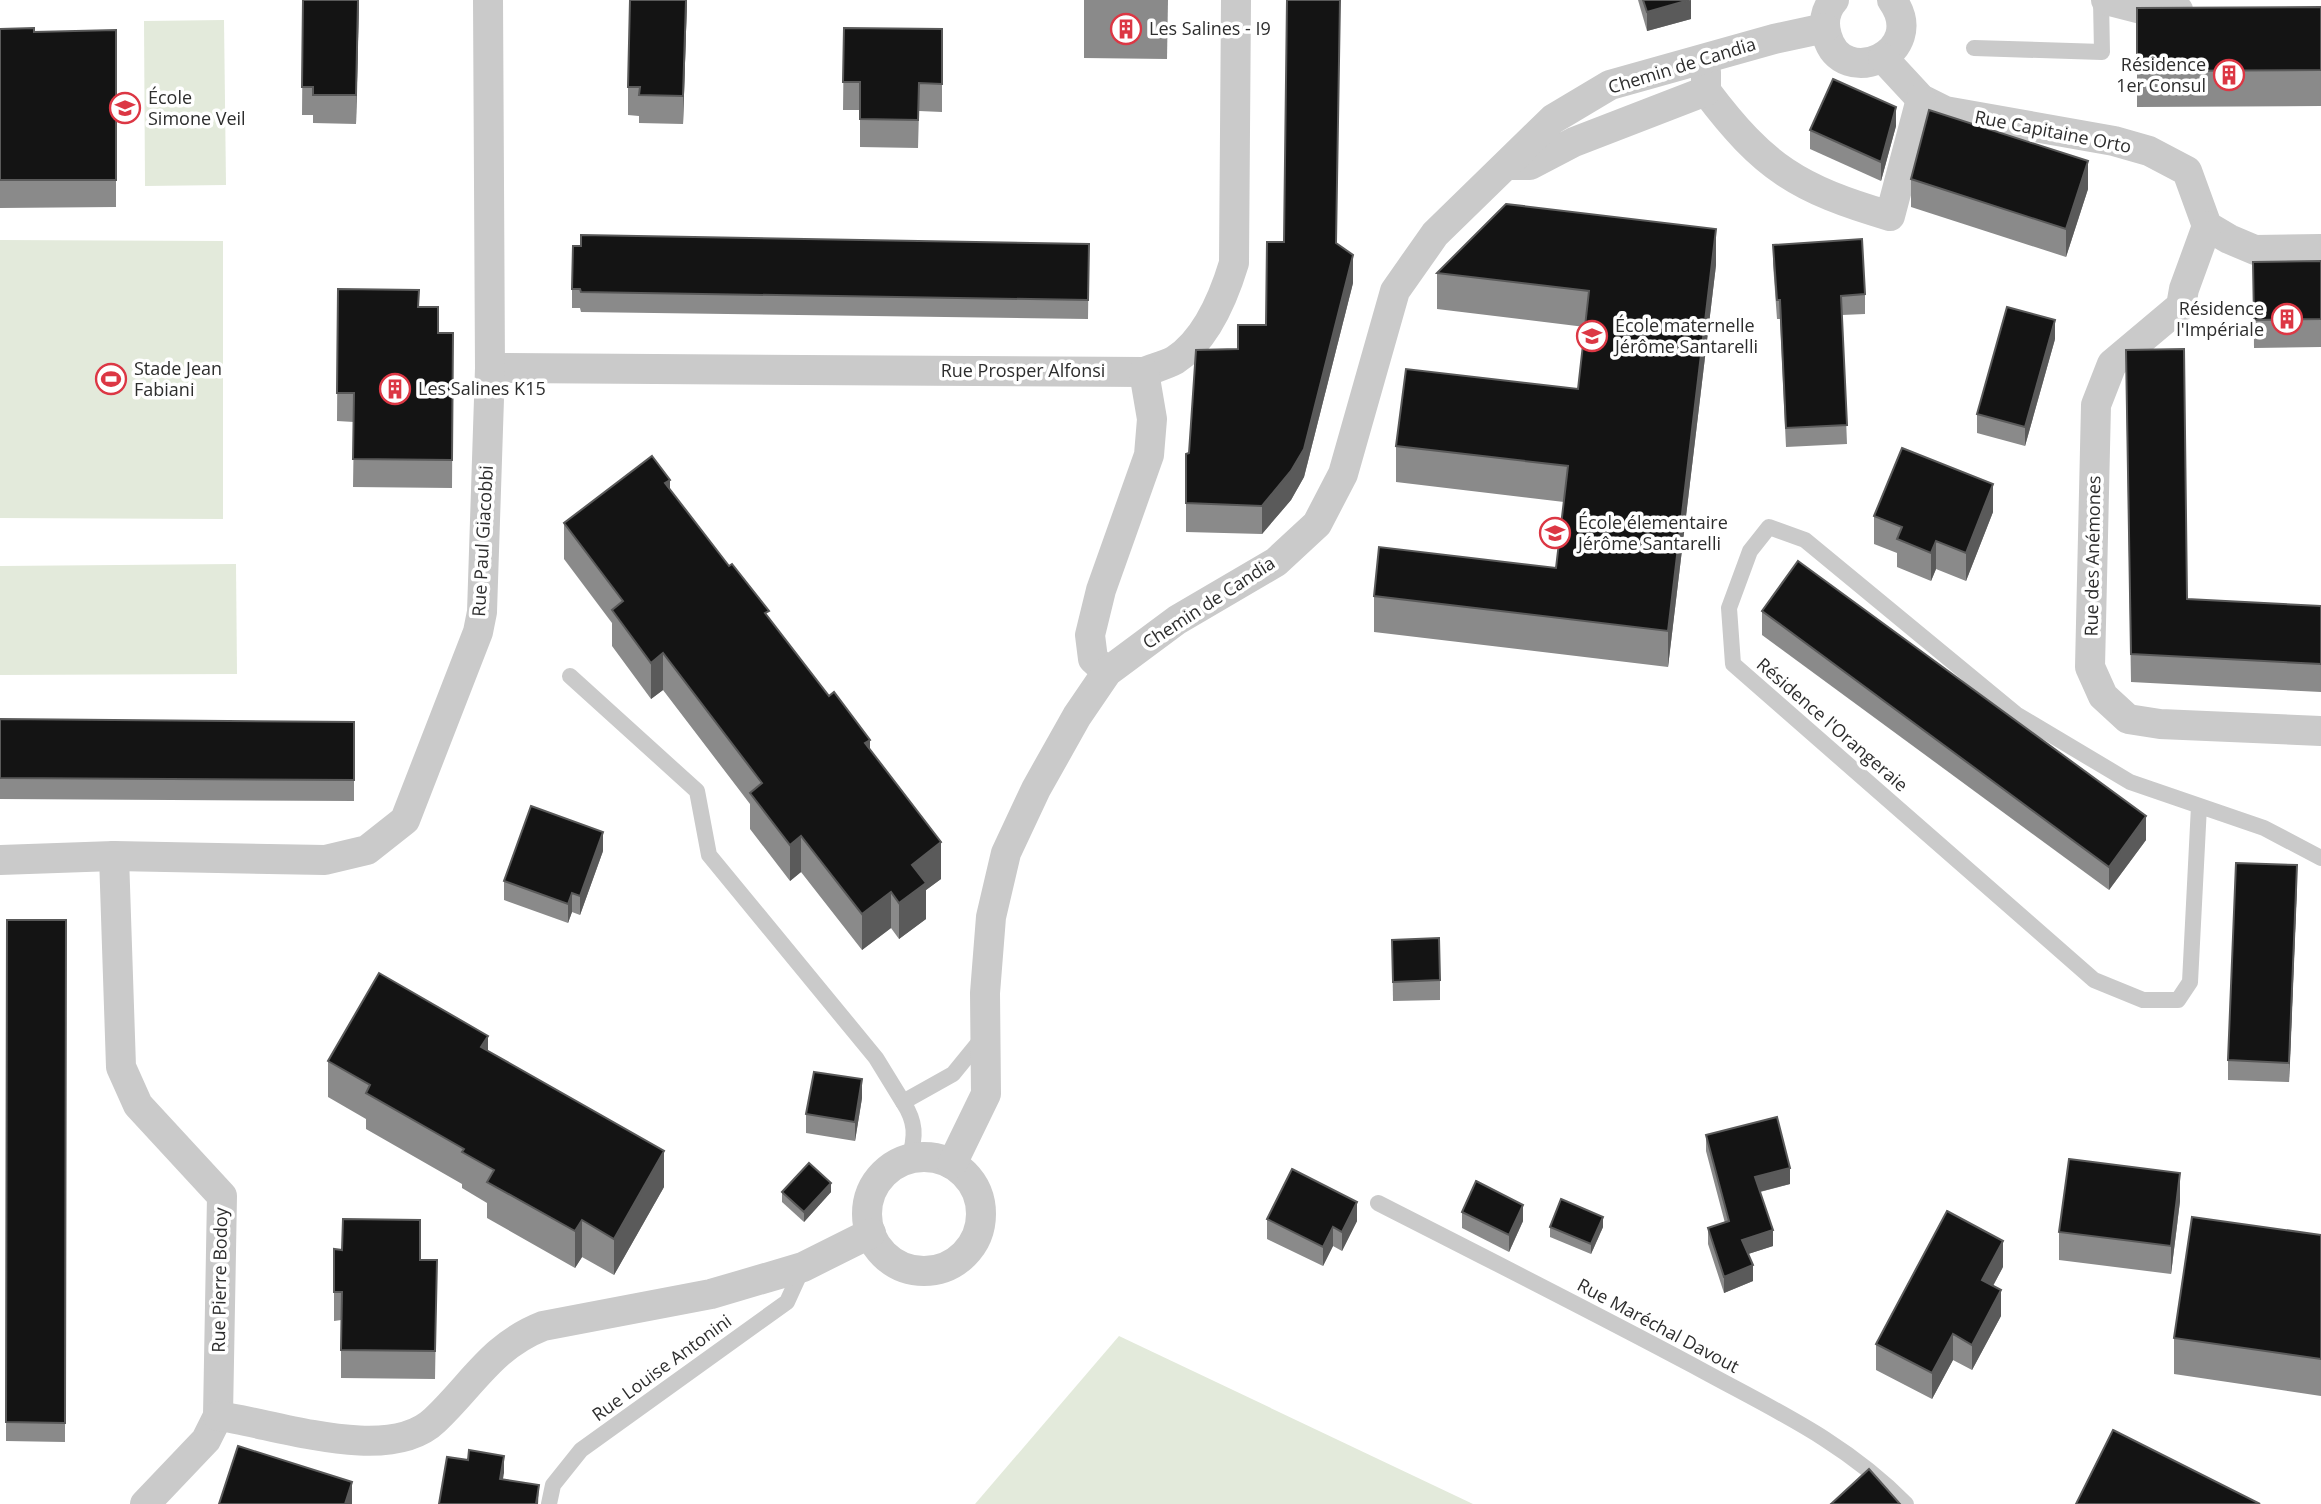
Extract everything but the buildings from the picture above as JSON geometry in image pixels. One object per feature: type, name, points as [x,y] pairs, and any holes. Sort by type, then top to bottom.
[{"type":"street","name":"Rue Paul Giacobbi","points":[[0,860],[114,856],[325,860],[367,850],[405,820],[482,612],[489,368],[488,0]]},
{"type":"street","name":"Rue Prosper Alfonsi","points":[[489,368],[1144,372],[1176,359],[1205,329],[1227,287],[1234,263],[1236,0]]},
{"type":"street","points":[[1834,0],[1825,16],[1825,28],[1835,52],[1846,60],[1871,63],[1883,58],[1900,38],[1900,12],[1892,0]]},
{"type":"street","points":[[2104,0],[2145,10],[2199,11]]},
{"type":"street","name":"Chemin de Candia","points":[[952,1164],[986,1094],[991,917],[1006,853],[1036,789],[1077,716],[1107,672],[1177,621],[1276,562],[1317,524],[1343,474],[1395,291],[1435,234],[1553,119],[1610,85],[1825,28]]},
{"type":"street","points":[[1707,58],[1706,91],[1739,136],[1786,176],[1843,202],[1890,216],[1921,99]]},
{"type":"street","name":"Rue Capitaine Orto","points":[[1883,58],[1921,99],[1945,111],[2114,141],[2149,151],[2187,171],[2207,226]]},
{"type":"street","points":[[1507,165],[1530,165],[1574,142],[1706,91]]},
{"type":"street","points":[[2207,226],[2255,250],[2321,249]]},
{"type":"street","name":"Rue des Anémones","points":[[2207,226],[2184,289],[2181,306],[2112,364],[2096,405],[2090,667],[2103,696],[2128,719],[2160,724],[2321,731]]},
{"type":"street","points":[[1107,672],[1093,659],[1090,635],[1101,590],[1149,455],[1152,419],[1144,372]]},
{"type":"street","name":"Rue Pierre Bodoy","points":[[114,856],[121,1067],[138,1105],[222,1196],[218,1416],[206,1440],[145,1504]]},
{"type":"street","points":[[924,1157],[952,1164],[967,1176],[977,1191],[982,1209],[974,1244],[961,1258],[946,1267],[928,1271],[909,1269],[893,1262],[879,1249],[871,1233],[868,1208],[877,1183],[888,1170],[909,1159],[924,1157]]},
{"type":"street","points":[[218,1416],[353,1441],[380,1442],[411,1436],[434,1422],[482,1368],[518,1336],[543,1326],[711,1294],[803,1267],[871,1233]]},
{"type":"lane","points":[[1974,48],[2102,52],[2104,0]]},
{"type":"lane","name":"Résidence l'Orangeraie","points":[[2199,806],[2190,982],[2178,1000],[2143,1000],[2094,980],[1733,664],[1730,608],[1750,551],[1769,527],[1805,540],[2017,714],[2130,782],[2264,828],[2321,858]]},
{"type":"lane","points":[[570,676],[697,791],[709,855],[876,1059],[913,1117],[915,1138],[909,1159]]},
{"type":"lane","points":[[903,1102],[953,1074],[986,1034]]},
{"type":"lane","name":"Rue Maréchal Davout","points":[[1378,1203],[1578,1304],[1836,1443],[1880,1477],[1906,1504]]},
{"type":"lane","name":"Rue Louise Antonini","points":[[549,1504],[553,1485],[581,1450],[787,1302],[803,1267]]},
{"type":"green space","points":[[224,20],[226,185],[145,186],[144,21]]},
{"type":"green space","name":"Stade Jean Fabiani","points":[[0,240],[223,241],[223,519],[0,518]]},
{"type":"green space","points":[[236,564],[237,674],[0,675],[0,566]]},
{"type":"green space","points":[[1119,1336],[1473,1504],[975,1504]]},
{"type":"place","name":"Les Salines - I9","points":[[1126,29]]},
{"type":"place","name":"Résidence 1er Consul","points":[[2229,75]]},
{"type":"place","name":"École Simone Veil","points":[[125,108]]},
{"type":"place","name":"Résidence l'Impériale","points":[[2287,319]]},
{"type":"place","name":"École maternelle Jérôme Santarelli","points":[[1592,336]]},
{"type":"place","name":"Stade Jean Fabiani","points":[[111,379]]},
{"type":"place","name":"Les Salines K15","points":[[395,389]]},
{"type":"place","name":"École élementaire Jérôme Santarelli","points":[[1555,533]]}]
